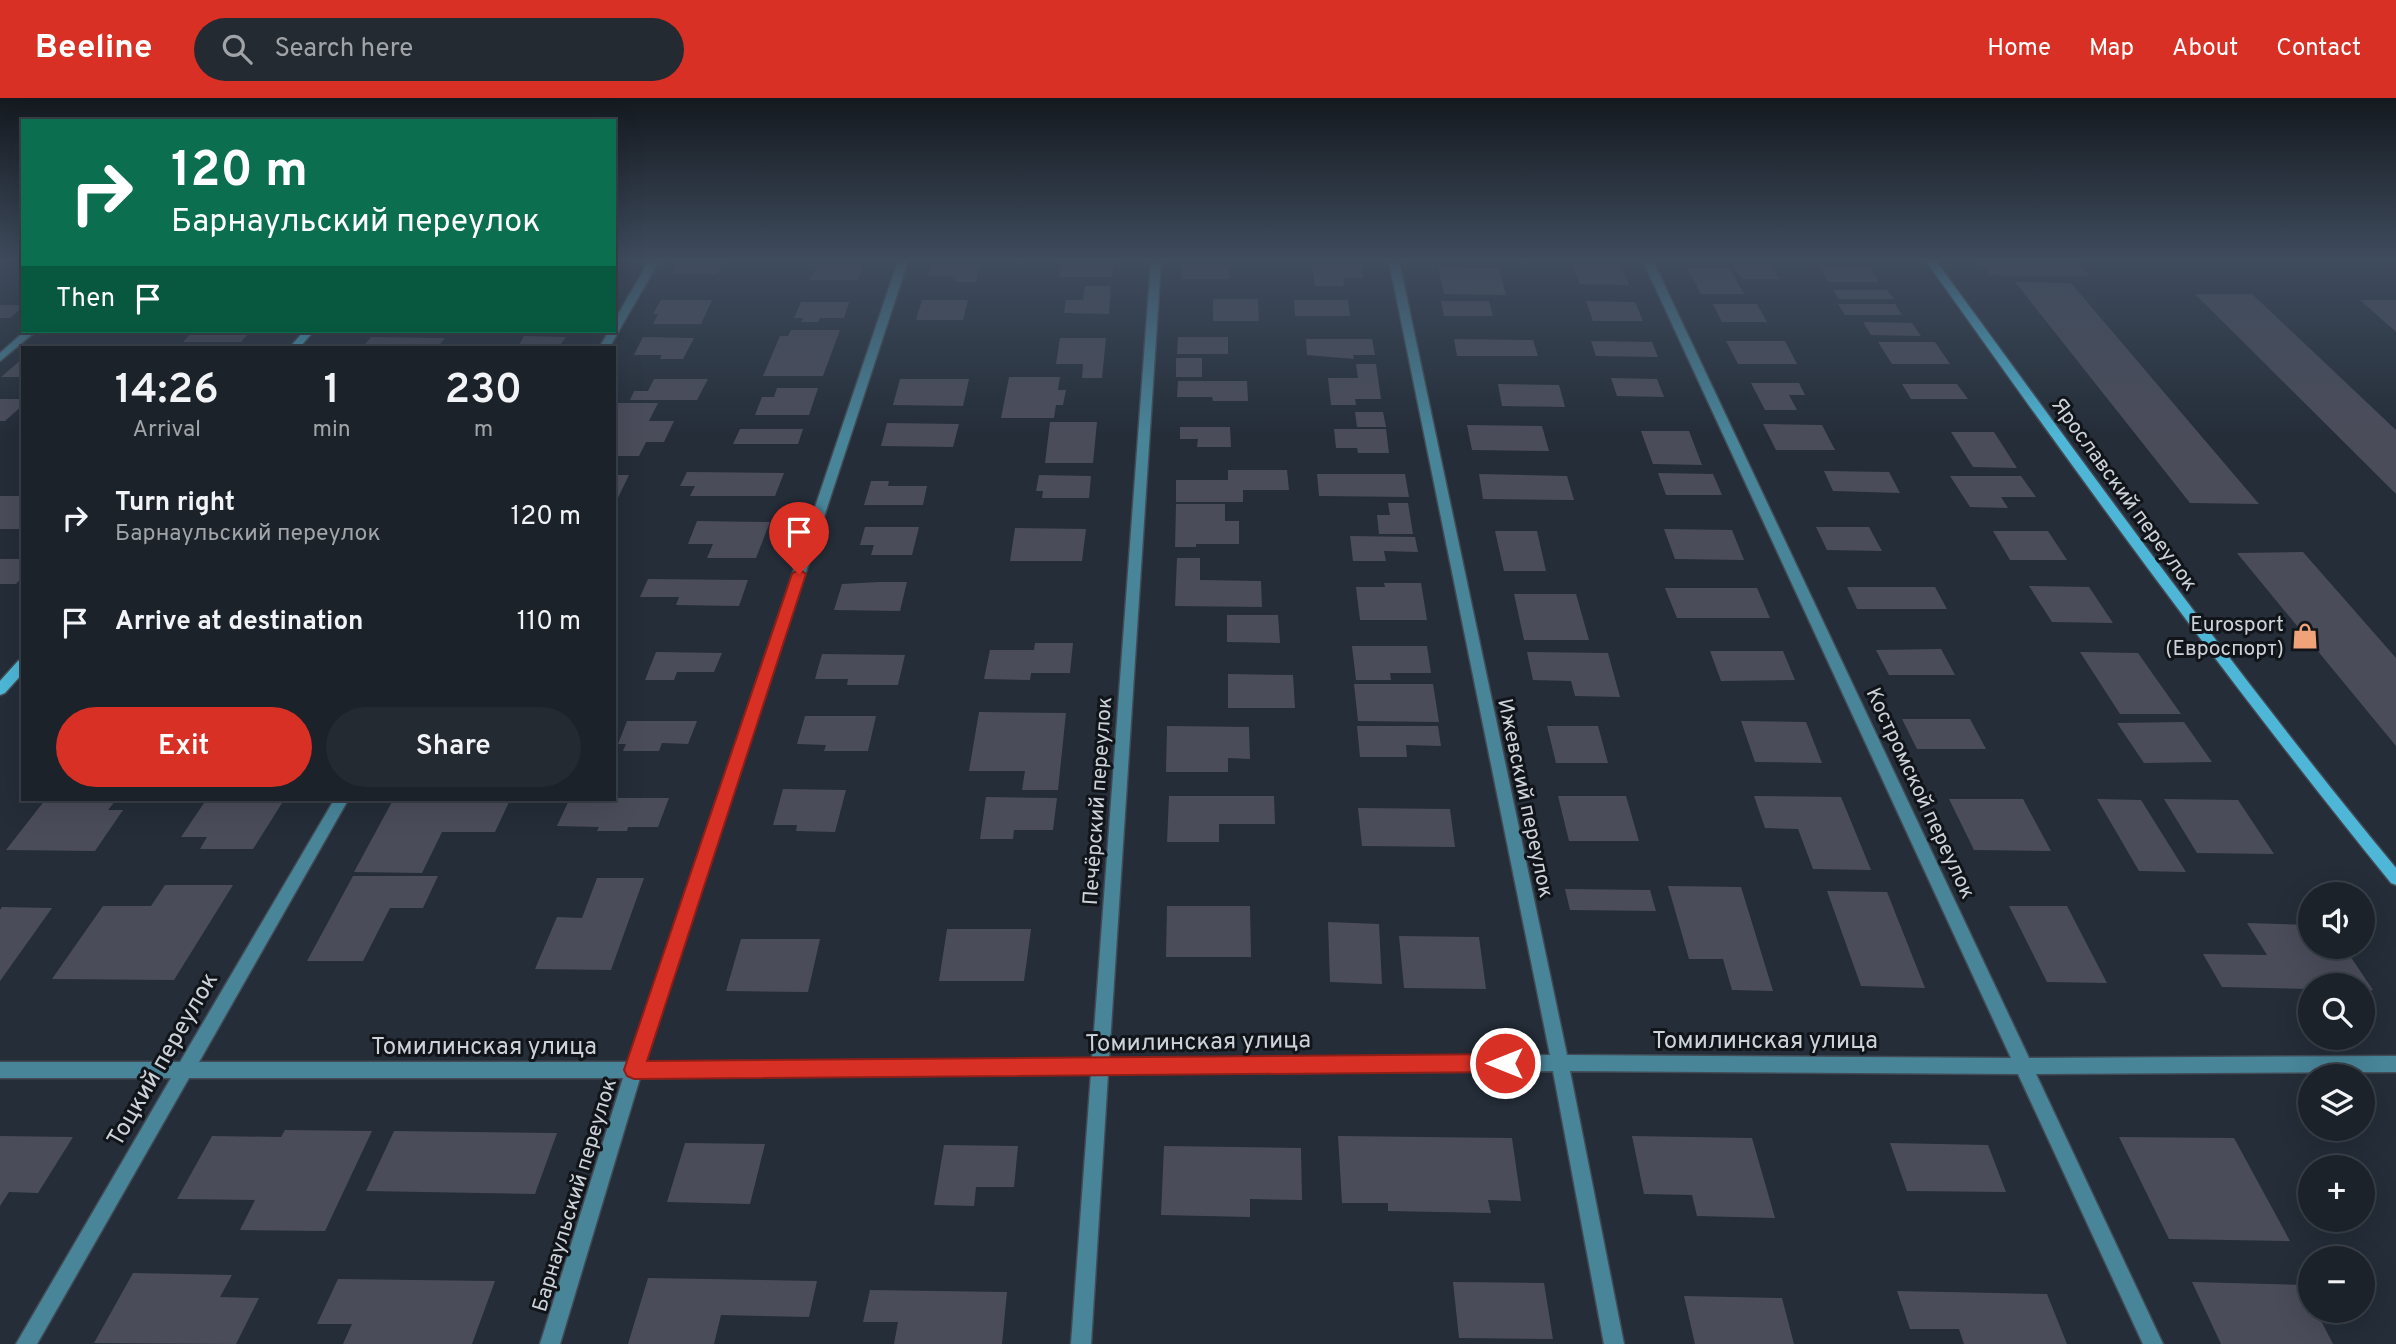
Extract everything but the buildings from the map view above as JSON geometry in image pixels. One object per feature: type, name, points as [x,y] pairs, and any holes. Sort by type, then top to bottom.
[{"type":"main road","name":"Ярославский переулок","points":[[1973,319],[2119,521],[2294,754],[2396,879]]},
{"type":"main road","points":[[0,690],[21,666]]},
{"type":"street","name":"Барнаульский переулок","points":[[550,1344],[634,1070],[884,319]]},
{"type":"street","name":"Печёрский переулок","points":[[1080,1344],[1152,319]]},
{"type":"street","name":"Ижевский переулок","points":[[1406,319],[1560,1063],[1615,1344]]},
{"type":"street","name":"Костромской переулок","points":[[1675,319],[2026,1066],[2153,1344]]},
{"type":"street","points":[[0,358],[29,333]]},
{"type":"street","name":"Тоцкий переулок","points":[[26,1344],[340,801]]},
{"type":"street","name":"Томилинская улица","points":[[0,1070],[634,1070],[1560,1063],[2026,1066],[2396,1064]]},
{"type":"place","name":"Eurosport (Евроспорт)","points":[[2305,636]]},
{"type":"route","points":[[799,574],[634,1070],[1505,1063]]}]
